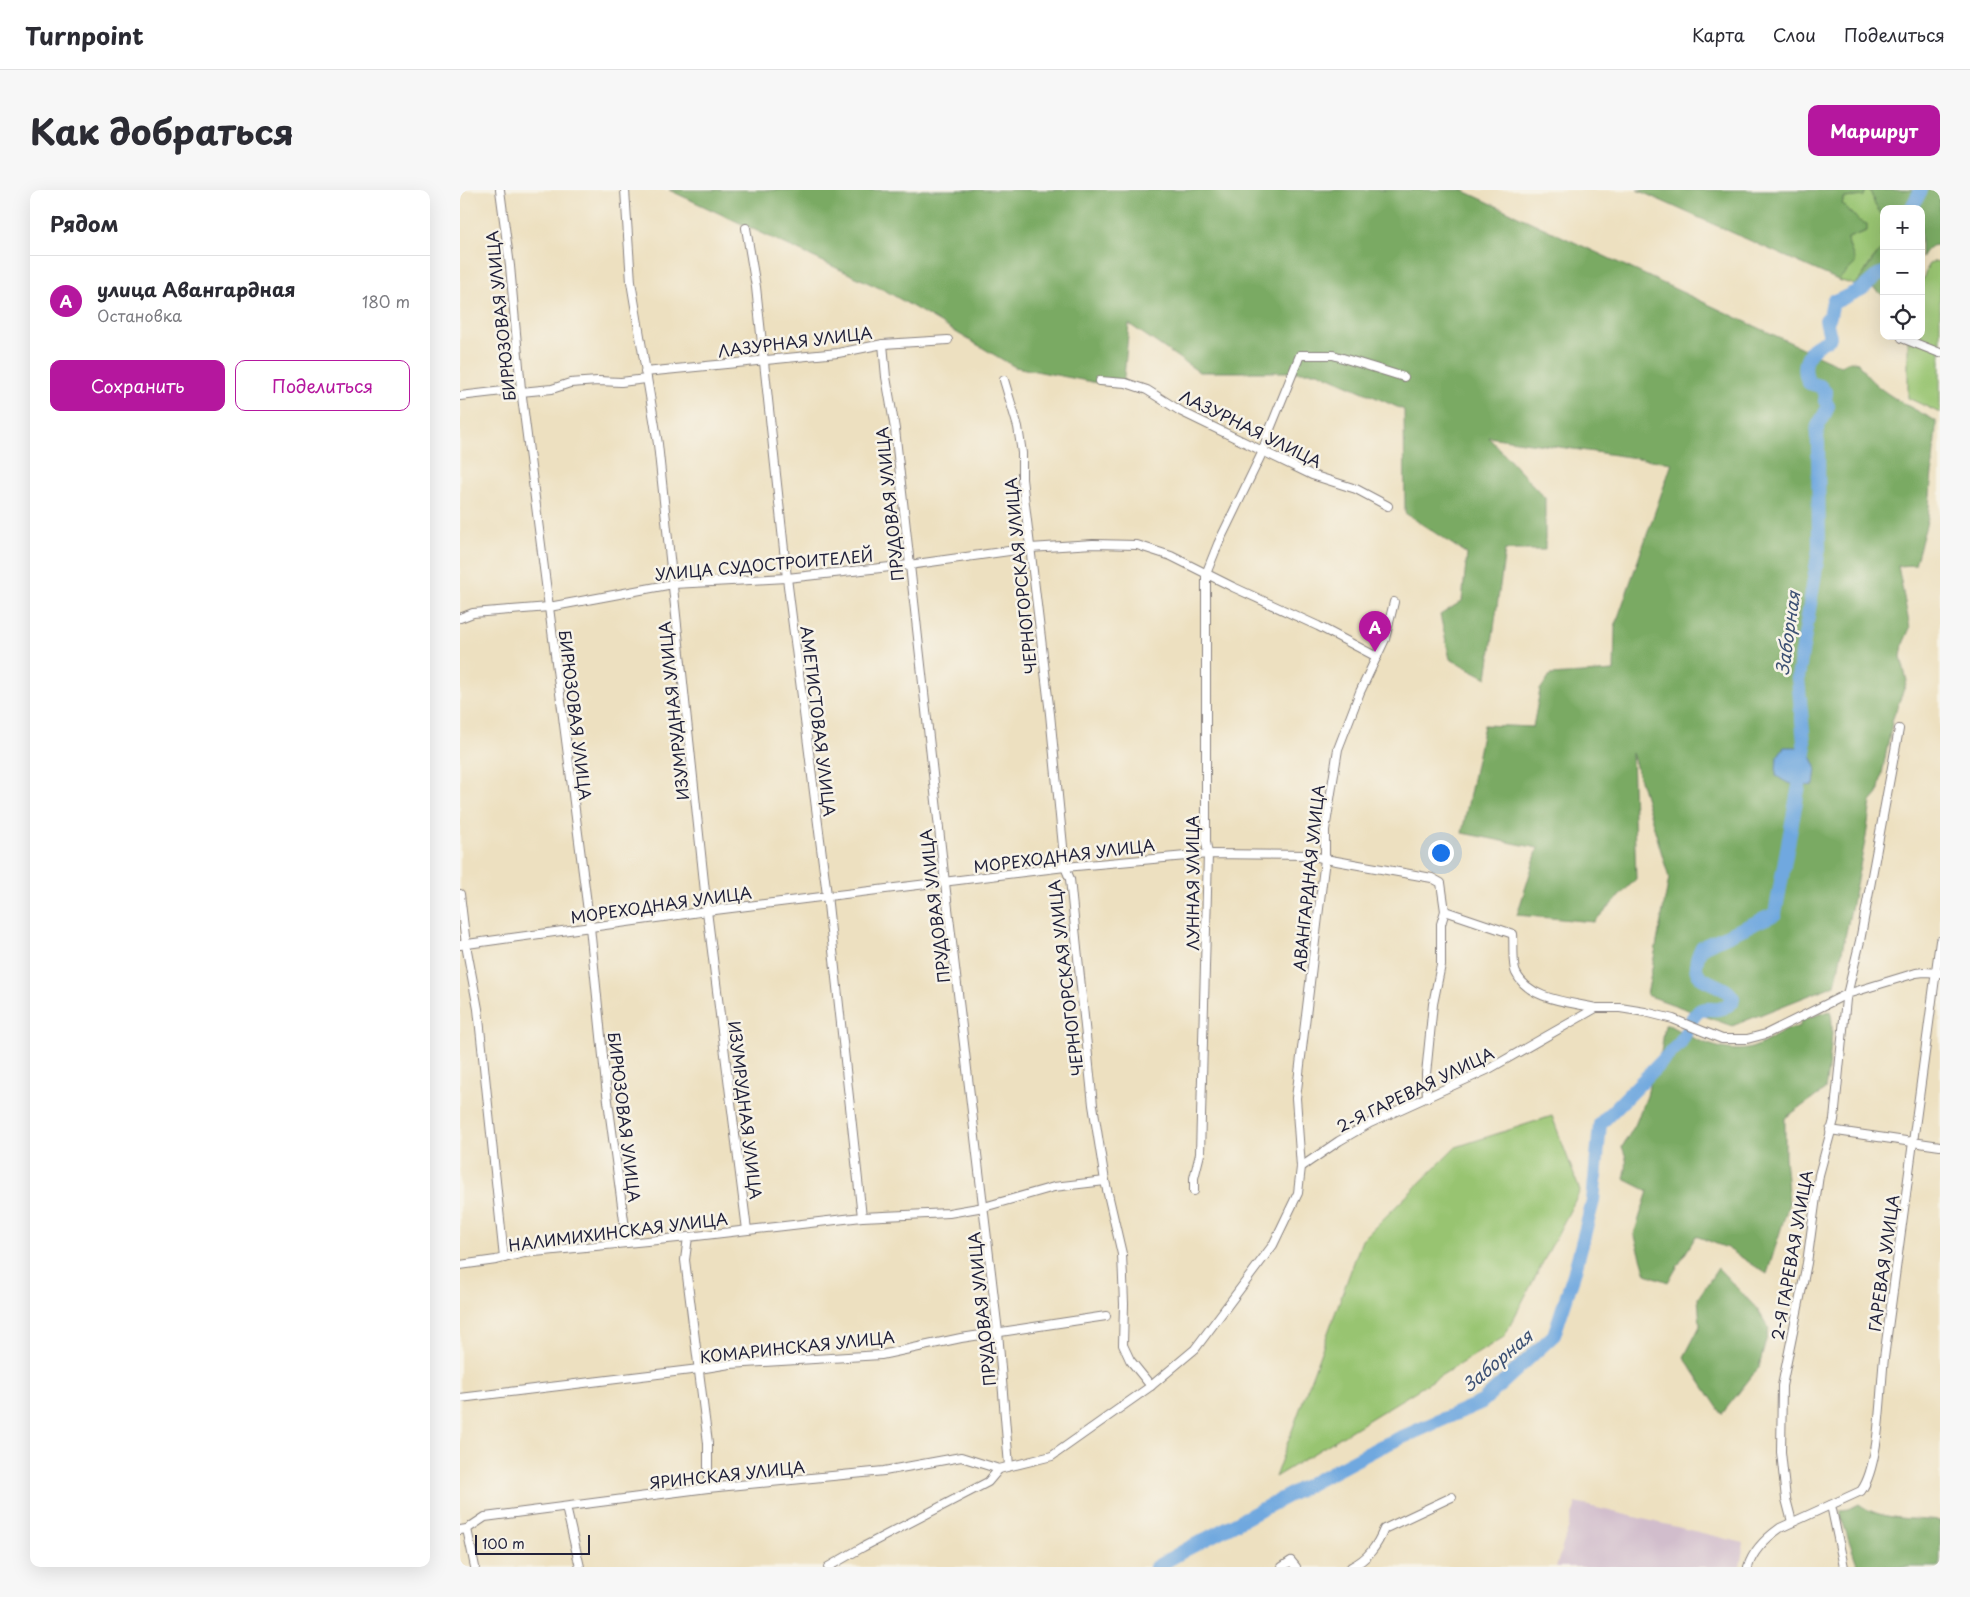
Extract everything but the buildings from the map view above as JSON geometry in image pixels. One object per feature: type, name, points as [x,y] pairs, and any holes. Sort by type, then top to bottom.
[{"type":"street","name":"БИРЮЗОВАЯ УЛИЦА","points":[[500,190],[510,266],[521,390],[590,927],[606,1086],[627,1243]]},
{"type":"street","name":"ИЗУМРУДНАЯ УЛИЦА","points":[[625,190],[631,282],[658,444],[707,911],[747,1230]]},
{"type":"street","name":"АМЕТИСТОВАЯ УЛИЦА","points":[[746,228],[756,287],[787,578],[827,895],[862,1217]]},
{"type":"street","name":"ЛАЗУРНАЯ УЛИЦА","points":[[460,396],[552,389],[570,383],[598,380],[622,382],[646,376],[763,360],[838,353],[883,344],[948,340]]},
{"type":"street","points":[[1907,340],[1940,353]]},
{"type":"street","name":"ПРУДОВАЯ УЛИЦА","points":[[883,344],[886,377],[895,428],[945,883],[984,1207],[998,1332],[1009,1466]]},
{"type":"street","points":[[1206,574],[1218,544],[1264,451],[1268,434],[1300,355],[1333,355],[1404,377]]},
{"type":"street","name":"ЧЕРНОГОРСКАЯ УЛИЦА","points":[[1004,380],[1018,427],[1065,867],[1070,880],[1093,1105],[1105,1181],[1122,1254],[1124,1304],[1122,1345],[1130,1360],[1151,1386]]},
{"type":"street","name":"ЛАЗУРНАЯ УЛИЦА","points":[[1100,381],[1126,382],[1147,390],[1182,412],[1312,475],[1356,490],[1388,506]]},
{"type":"street","name":"УЛИЦА СУДОСТРОИТЕЛЕЙ","points":[[460,618],[473,612],[548,607],[674,584],[787,578],[909,565],[1030,548],[1093,544],[1138,545],[1171,556],[1318,626],[1377,658]]},
{"type":"street","name":"ЛУННАЯ УЛИЦА","points":[[1194,1191],[1194,1178],[1200,1154],[1208,854],[1206,842],[1206,574]]},
{"type":"street","name":"АВАНГАРДНАЯ УЛИЦА","points":[[1301,1167],[1296,1098],[1325,859],[1325,830],[1338,749],[1360,692],[1385,639],[1394,602]]},
{"type":"street","name":"2-Я ГАРЕВАЯ УЛИЦА","points":[[1792,1522],[1786,1499],[1781,1452],[1782,1386],[1807,1263],[1819,1175],[1834,1120],[1847,994],[1860,941],[1900,729]]},
{"type":"street","name":"МОРЕХОДНАЯ УЛИЦА","points":[[463,945],[827,895],[945,883],[1065,867],[1208,854],[1310,855],[1432,878],[1440,883],[1446,911]]},
{"type":"street","points":[[460,894],[463,945],[478,1009],[504,1258]]},
{"type":"street","points":[[1427,1097],[1426,1074],[1433,1004],[1440,964],[1441,924],[1446,911],[1513,934],[1516,972],[1526,986],[1546,997],[1596,1008],[1620,1008],[1646,1012],[1673,1019],[1715,1037],[1739,1039],[1766,1034],[1847,994],[1916,973],[1938,973]]},
{"type":"street","name":"ГАРЕВАЯ УЛИЦА","points":[[1748,1567],[1750,1560],[1761,1544],[1772,1534],[1792,1522],[1832,1506],[1861,1491],[1872,1468],[1913,1144],[1938,973],[1940,941]]},
{"type":"street","name":"2-Я ГАРЕВАЯ УЛИЦА","points":[[1301,1167],[1370,1123],[1489,1069],[1596,1008]]},
{"type":"street","points":[[1830,1130],[1913,1144],[1940,1146]]},
{"type":"street","points":[[828,1567],[988,1482],[999,1469],[1052,1456],[1151,1386],[1195,1349],[1273,1245],[1298,1193],[1301,1167]]},
{"type":"street","name":"НАЛИМИХИНСКАЯ УЛИЦА","points":[[460,1264],[504,1258],[524,1253],[862,1217],[949,1213],[984,1207],[1054,1187],[1105,1181]]},
{"type":"street","points":[[688,1237],[685,1260],[708,1443],[708,1488]]},
{"type":"street","name":"КОМАРИНСКАЯ УЛИЦА","points":[[460,1398],[730,1364],[881,1355],[998,1332],[1106,1316]]},
{"type":"street","name":"ЯРИНСКАЯ УЛИЦА","points":[[463,1529],[485,1517],[708,1488],[884,1470],[961,1456],[999,1469]]},
{"type":"street","points":[[1351,1567],[1363,1562],[1379,1542],[1384,1529],[1452,1497]]},
{"type":"street","points":[[1832,1506],[1844,1567]]},
{"type":"street","points":[[566,1507],[580,1567]]},
{"type":"street","points":[[463,1529],[474,1567]]},
{"type":"street","points":[[1282,1567],[1292,1561],[1296,1567]]},
{"type":"shaded area","points":[[1576,1503],[1744,1543],[1740,1567],[1556,1567]]},
{"type":"green space","points":[[669,190],[1462,190],[1841,366],[1853,361],[1858,362],[1872,381],[1892,397],[1936,421],[1936,427],[1928,518],[1915,565],[1898,566],[1910,628],[1903,644],[1901,657],[1907,681],[1893,718],[1878,794],[1871,802],[1866,837],[1835,985],[1732,1026],[1647,995],[1669,878],[1632,753],[1636,879],[1594,922],[1517,915],[1538,848],[1462,833],[1484,725],[1533,727],[1540,690],[1550,675],[1614,671],[1615,626],[1672,463],[1488,437],[1545,498],[1545,550],[1505,550],[1487,678],[1450,659],[1440,615],[1462,601],[1467,554],[1405,513],[1404,410],[1318,372],[1199,372],[1129,324],[1123,388],[1015,367],[886,291]]},
{"type":"green space","points":[[1637,190],[1866,190],[1864,196],[1844,198],[1842,204],[1859,221],[1867,224],[1867,231],[1848,238],[1855,264],[1838,280]]},
{"type":"green space","points":[[1866,190],[1870,190],[1875,205],[1880,212],[1880,252],[1855,285],[1838,280],[1854,264],[1848,238],[1867,231],[1852,213],[1842,205],[1844,198],[1864,196]]},
{"type":"green space","points":[[1870,190],[1940,190],[1940,245],[1928,248],[1925,252],[1925,205],[1880,205],[1880,212],[1875,205]]},
{"type":"green space","points":[[1880,252],[1880,293],[1865,282],[1855,285]]},
{"type":"green space","points":[[1935,261],[1940,263],[1940,413],[1908,398],[1908,340],[1925,340],[1925,274],[1929,264]]},
{"type":"green space","points":[[1830,1011],[1832,1017],[1832,1037],[1825,1090],[1785,1118],[1785,1157],[1789,1203],[1767,1274],[1727,1248],[1696,1236],[1668,1282],[1646,1274],[1634,1234],[1648,1191],[1624,1179],[1626,1163],[1622,1147],[1635,1125],[1647,1096],[1653,1065],[1661,1052],[1665,1025],[1669,1025],[1710,1045],[1733,1050],[1754,1047],[1790,1028],[1800,1026],[1801,1020]]},
{"type":"green space","points":[[1552,1116],[1580,1191],[1504,1337],[1275,1477],[1362,1240],[1456,1147]]},
{"type":"green space","points":[[1718,1268],[1758,1310],[1769,1329],[1759,1367],[1722,1414],[1684,1357],[1700,1326],[1698,1298]]},
{"type":"green space","points":[[1859,1504],[1887,1516],[1940,1521],[1940,1567],[1858,1567],[1840,1510],[1849,1509]]},
{"type":"water","points":[[1784,747],[1807,747],[1816,767],[1814,785],[1803,786],[1794,784],[1784,781],[1776,775],[1777,757]]},
{"type":"waterway","name":"Заборная","points":[[1913,205],[1921,190]]},
{"type":"waterway","name":"Заборная","points":[[1692,1019],[1701,1010],[1725,1007],[1732,1002],[1733,998],[1727,991],[1699,976],[1696,969],[1702,947],[1775,914],[1805,753],[1798,678],[1819,549],[1817,431],[1828,406],[1825,401],[1826,393],[1820,386],[1809,383],[1805,368],[1812,350],[1830,337],[1826,320],[1830,316],[1833,301],[1837,301],[1862,289],[1880,274]]},
{"type":"waterway","name":"Заборная","points":[[1156,1567],[1380,1447],[1482,1402],[1554,1335],[1574,1274],[1593,1201],[1600,1124],[1680,1043],[1686,1032]]},
{"type":"place","name":"улица Авангардная","points":[[1375,652]]}]
